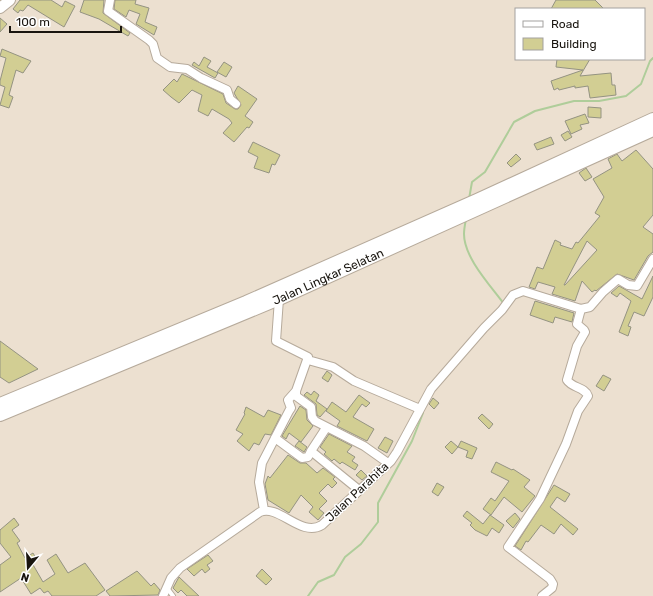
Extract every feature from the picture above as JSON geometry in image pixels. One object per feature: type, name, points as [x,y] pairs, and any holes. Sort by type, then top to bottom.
[{"type":"main road","name":"Jalan Lingkar Selatan","points":[[0,404],[277,294],[653,119]]},
{"type":"main road","name":"Jalan Lingkar Selatan","points":[[0,415],[653,130]]},
{"type":"street","points":[[0,8],[10,0]]},
{"type":"street","points":[[110,0],[108,11],[149,40],[153,44],[157,58],[170,67],[186,69],[227,90],[230,99],[236,104]]},
{"type":"street","points":[[542,596],[552,588],[550,579],[508,547],[540,499],[566,444],[578,410],[588,396],[585,391],[572,385],[567,380],[577,346],[585,332],[576,324],[581,309],[590,307],[603,292],[618,279],[628,285],[637,286],[653,259]]},
{"type":"street","name":"Jalan Parahita","points":[[264,510],[270,511],[305,527],[314,528],[322,525],[388,463],[397,452],[420,408],[438,381],[513,295],[523,291],[581,309]]},
{"type":"street","points":[[277,294],[276,342],[307,356],[308,360],[333,367],[354,381],[420,408]]},
{"type":"street","points":[[164,594],[171,578],[180,568],[264,510],[260,491],[259,473],[262,463],[290,408],[288,400],[296,392],[308,360]]},
{"type":"street","points":[[296,392],[298,398],[312,409],[313,420],[326,428],[364,446],[388,463]]},
{"type":"street","points":[[275,438],[302,458],[308,457],[326,428]]},
{"type":"street","points":[[311,451],[359,490]]},
{"type":"lane","points":[[164,594],[173,596]]},
{"type":"building","points":[[20,0],[51,0],[62,7],[65,1],[75,6],[64,27],[28,5],[23,11],[20,10],[18,13],[13,9]]},
{"type":"building","points":[[84,0],[104,0],[103,13],[130,33],[128,36],[99,19],[80,12]]},
{"type":"building","points":[[115,0],[136,0],[135,4],[149,8],[145,22],[157,27],[154,35],[136,24],[140,14],[129,10],[126,17],[114,9]]},
{"type":"building","points":[[556,0],[595,0],[603,8],[552,8]]},
{"type":"building","points":[[0,18],[7,24],[0,32]]},
{"type":"building","points":[[2,49],[31,61],[23,73],[16,70],[9,95],[13,97],[9,108],[0,105],[5,87],[0,85],[6,58],[0,56]]},
{"type":"building","points":[[204,57],[211,61],[207,67],[218,73],[215,78],[192,65],[194,62],[199,66]]},
{"type":"building","points":[[557,60],[589,60],[580,76],[611,73],[612,85],[615,85],[616,95],[590,98],[588,86],[575,88],[575,86],[559,90],[558,88],[554,90],[551,81],[583,70],[556,67]]},
{"type":"building","points":[[224,62],[232,67],[226,77],[217,72]]},
{"type":"building","points":[[182,74],[223,94],[226,103],[235,109],[238,109],[241,105],[234,93],[238,86],[257,99],[245,116],[253,122],[249,128],[247,127],[234,142],[223,133],[232,123],[229,119],[212,109],[208,116],[198,111],[202,95],[192,90],[179,103],[163,90],[174,79],[177,82]]},
{"type":"building","points":[[588,107],[601,108],[601,118],[588,117]]},
{"type":"building","points":[[585,114],[589,123],[580,125],[582,129],[571,134],[565,121]]},
{"type":"building","points":[[568,131],[572,137],[565,141],[561,135]]},
{"type":"building","points":[[551,137],[554,144],[537,150],[534,144]]},
{"type":"building","points":[[253,142],[280,155],[275,165],[272,164],[269,173],[254,168],[258,157],[248,152]]},
{"type":"building","points":[[636,150],[653,169],[653,215],[643,227],[653,234],[653,252],[648,256],[634,280],[617,274],[596,291],[595,290],[592,292],[582,281],[575,301],[552,294],[555,287],[538,282],[535,289],[529,287],[537,267],[543,269],[555,240],[561,243],[560,245],[572,249],[576,242],[578,243],[600,216],[595,213],[604,197],[593,179],[612,168],[608,159],[617,154],[622,161]],"holes":[[[587,241],[597,250],[565,285],[564,285]]]},
{"type":"building","points":[[516,154],[521,159],[511,167],[507,163]]},
{"type":"building","points":[[586,168],[592,177],[585,181],[579,173]]},
{"type":"building","points":[[653,276],[653,297],[644,316],[634,312],[628,326],[631,327],[628,336],[619,332],[631,301],[620,293],[617,297],[611,293],[619,286],[642,299]]},
{"type":"building","points":[[535,301],[574,313],[572,322],[555,317],[553,323],[530,315]]},
{"type":"building","points":[[0,341],[38,369],[9,383],[0,377]]},
{"type":"building","points":[[327,371],[332,375],[328,382],[322,378]]},
{"type":"building","points":[[603,375],[611,379],[604,391],[596,386]]},
{"type":"building","points":[[314,391],[319,395],[316,401],[327,409],[320,417],[317,415],[316,404],[304,395],[307,392],[311,395]]},
{"type":"building","points":[[359,395],[370,403],[366,407],[362,404],[353,417],[374,429],[367,441],[337,426],[340,421],[326,411],[332,402],[346,412]]},
{"type":"building","points":[[433,398],[439,403],[434,409],[429,404]]},
{"type":"building","points":[[300,406],[306,410],[307,420],[313,426],[301,442],[289,433],[286,439],[282,436]]},
{"type":"building","points":[[246,407],[264,417],[268,410],[281,415],[271,435],[265,434],[259,445],[254,443],[249,451],[237,441],[243,434],[236,430],[245,414]]},
{"type":"building","points":[[482,414],[493,424],[489,429],[478,418]]},
{"type":"building","points":[[329,434],[352,446],[347,452],[355,457],[352,461],[358,465],[355,470],[342,462],[340,464],[334,459],[332,461],[324,454],[326,452],[320,447]]},
{"type":"building","points":[[385,437],[393,441],[387,453],[378,448]]},
{"type":"building","points":[[299,441],[307,447],[304,452],[295,446]]},
{"type":"building","points":[[451,441],[458,447],[452,454],[445,447]]},
{"type":"building","points":[[461,441],[477,448],[472,459],[466,457],[468,451],[458,447]]},
{"type":"building","points":[[288,455],[300,463],[306,463],[317,473],[323,468],[335,477],[333,479],[337,483],[332,488],[328,484],[319,493],[327,501],[319,509],[324,513],[318,520],[309,512],[313,507],[301,495],[289,513],[268,500],[265,484],[268,476],[270,478]]},
{"type":"building","points":[[496,462],[512,470],[513,469],[530,480],[524,487],[535,496],[522,512],[504,497],[491,515],[483,509],[491,498],[495,501],[509,481],[491,472]]},
{"type":"building","points":[[361,470],[367,476],[362,480],[356,475]]},
{"type":"building","points":[[437,483],[444,487],[438,496],[432,492]]},
{"type":"building","points":[[554,485],[570,494],[565,502],[557,497],[550,507],[578,529],[573,535],[561,524],[554,534],[541,525],[528,542],[526,541],[521,550],[515,546]]},
{"type":"building","points":[[467,511],[483,524],[490,515],[504,525],[499,533],[492,528],[487,536],[475,530],[470,525],[472,523],[463,516]]},
{"type":"building","points":[[515,513],[520,519],[513,528],[506,521]]},
{"type":"building","points":[[14,518],[19,525],[12,530],[20,541],[17,543],[25,558],[33,553],[37,560],[32,563],[43,582],[55,574],[47,560],[56,554],[68,573],[85,563],[105,590],[96,596],[52,596],[48,591],[44,593],[40,588],[31,594],[21,578],[0,592],[0,565],[11,557],[0,543],[0,530]]},
{"type":"building","points":[[208,555],[213,561],[207,565],[210,569],[205,573],[202,569],[194,576],[187,569]]},
{"type":"building","points":[[262,569],[272,579],[266,585],[256,576]]},
{"type":"building","points":[[137,571],[151,586],[154,583],[160,590],[158,595],[110,596],[106,591]]},
{"type":"building","points":[[179,577],[199,596],[187,596],[181,590],[178,593],[173,588]]},
{"type":"waterway","points":[[469,199],[472,182],[485,172],[514,122],[535,111],[574,101],[599,101],[626,96],[641,84],[650,61],[653,58]]},
{"type":"waterway","points":[[466,219],[464,234],[468,253],[479,271],[504,304]]},
{"type":"waterway","points":[[308,596],[318,582],[334,575],[345,557],[361,544],[378,522],[378,503],[412,441],[423,413]]}]
